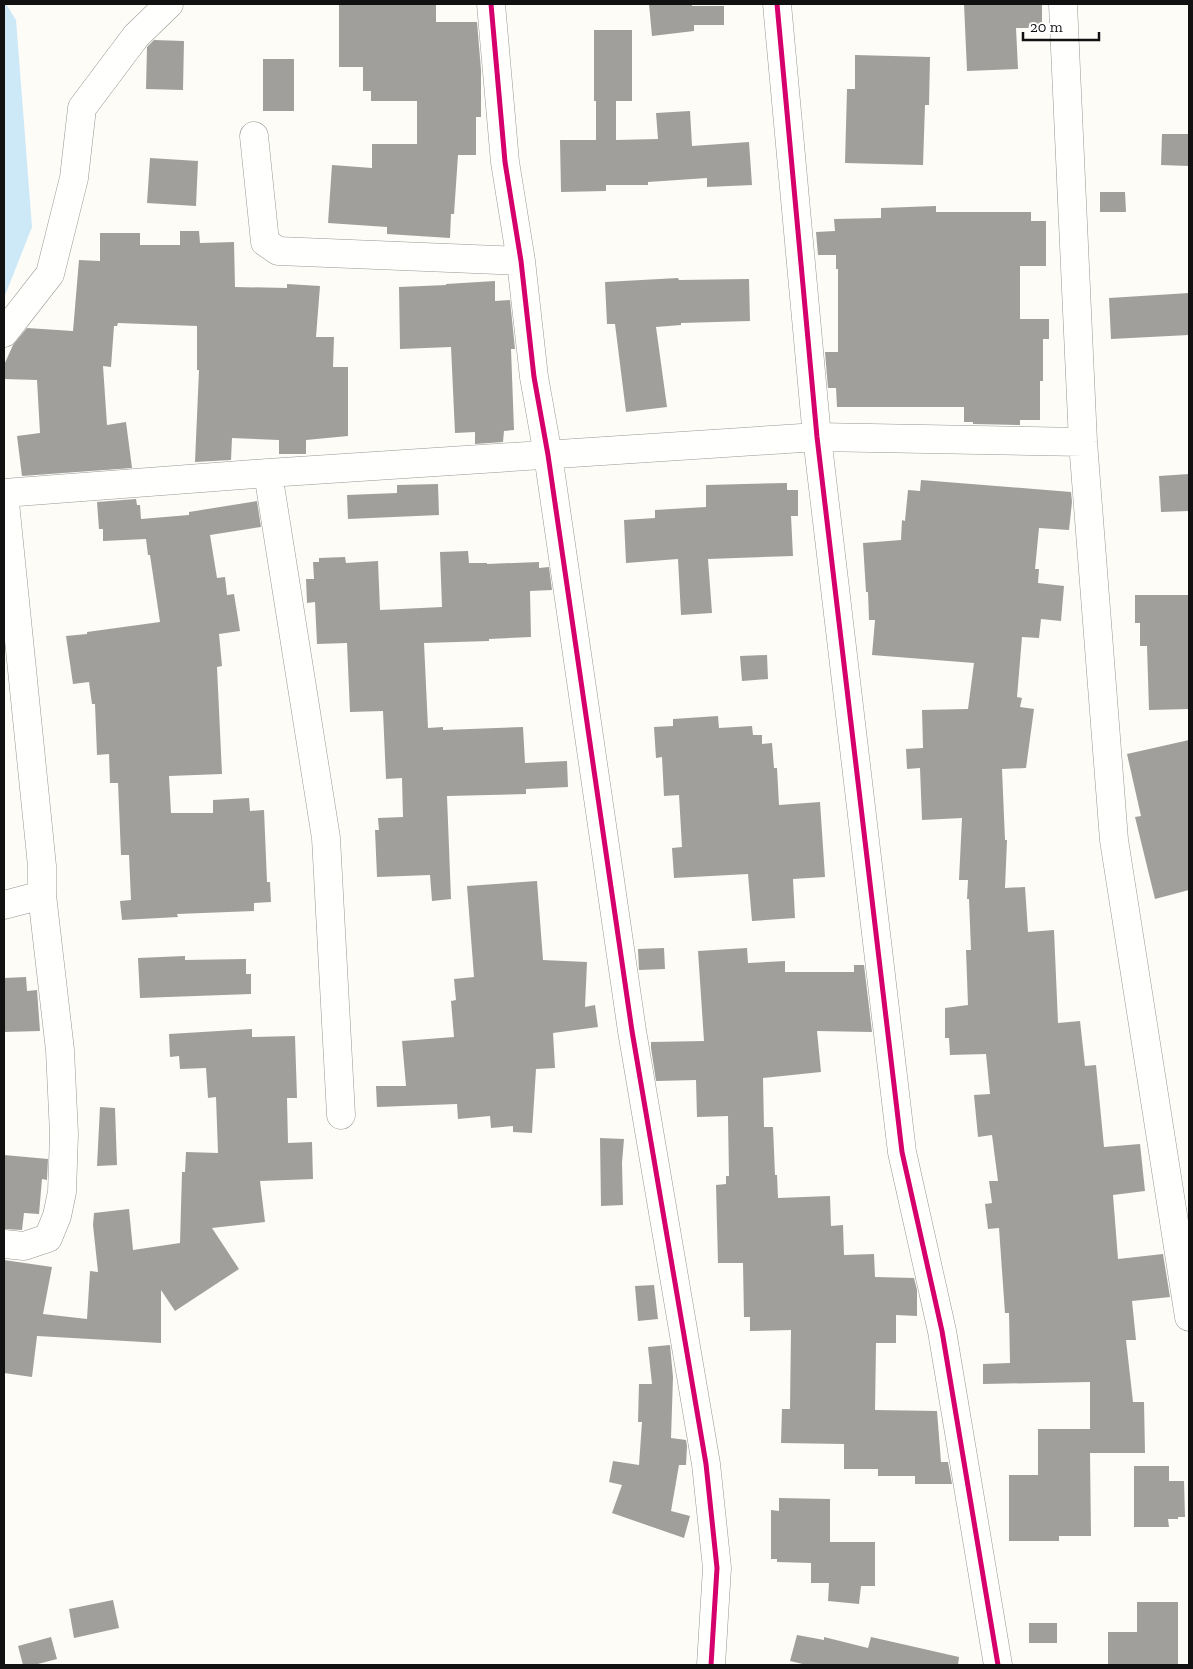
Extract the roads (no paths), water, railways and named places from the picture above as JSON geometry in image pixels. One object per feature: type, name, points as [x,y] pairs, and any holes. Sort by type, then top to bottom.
[{"type":"street","points":[[4,333],[50,274],[74,178],[82,108],[136,36],[169,4]]},
{"type":"street","points":[[491,4],[505,162],[521,261],[534,377],[548,455],[632,1031],[706,1464],[718,1568],[711,1665]]},
{"type":"street","points":[[777,4],[817,437],[902,1152],[942,1331],[998,1665]]},
{"type":"street","points":[[1062,4],[1083,442],[1114,840],[1189,1317]]},
{"type":"street","points":[[254,136],[265,242],[278,251],[521,261]]},
{"type":"street","points":[[4,1244],[24,1246],[48,1238],[57,1216],[62,1192],[64,1134],[60,1050],[42,895],[42,866],[14,695],[4,493],[268,473],[817,437],[1083,442]]},
{"type":"street","points":[[268,473],[326,838],[341,1115]]},
{"type":"street","points":[[4,905],[42,895]]},
{"type":"water","points":[[4,4],[6,4],[16,20],[32,227],[4,298]]}]
